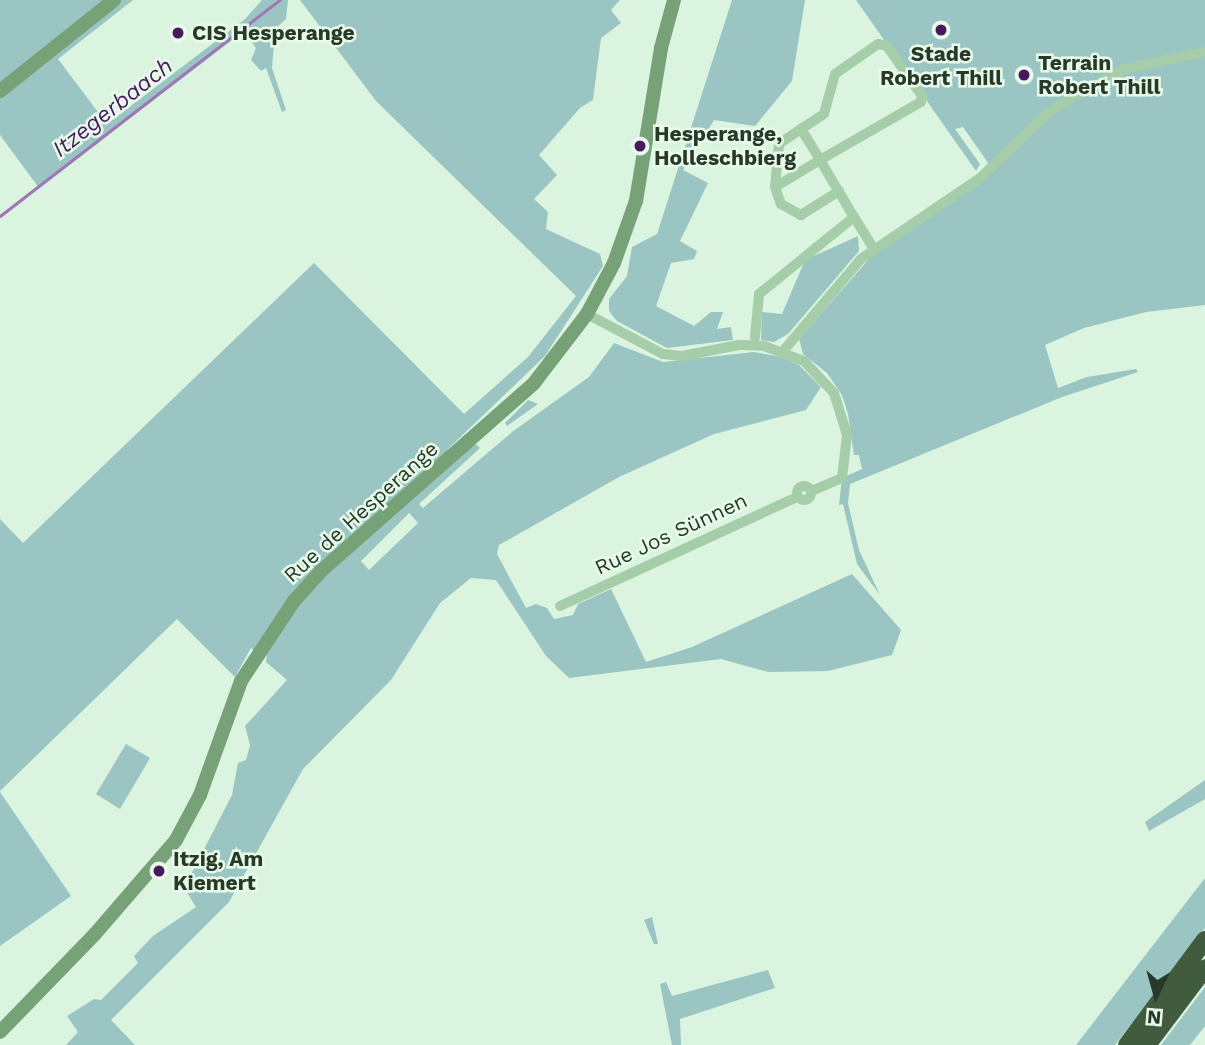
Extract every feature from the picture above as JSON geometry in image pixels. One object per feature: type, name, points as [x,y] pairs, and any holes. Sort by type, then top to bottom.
[{"type":"highway","points":[[1127,1045],[1205,940]]},
{"type":"highway","points":[[1147,1045],[1205,968]]},
{"type":"main road","points":[[0,91],[114,0]]},
{"type":"main road","name":"Rue de Hesperange","points":[[0,1032],[95,934],[176,840],[200,795],[241,681],[293,601],[321,571],[518,400],[552,363],[587,314],[614,264],[636,201],[661,48],[674,0]]},
{"type":"street","points":[[775,187],[921,102],[922,96],[887,46],[878,44],[835,74],[824,114],[779,144],[775,187],[781,204],[796,215],[839,191]]},
{"type":"street","points":[[587,314],[663,354],[681,356],[739,345],[783,350],[873,248],[981,177],[1025,133],[1076,94],[1147,62],[1205,52]]},
{"type":"street","points":[[801,129],[873,248]]},
{"type":"street","points":[[755,337],[759,295],[855,217]]},
{"type":"street","name":"Rue Jos Sünnen","points":[[560,606],[797,497],[801,487],[811,491],[842,478],[847,435],[834,393],[804,361],[783,350]]},
{"type":"shaded area","points":[[0,0],[133,0],[58,59],[107,124],[245,19],[262,0],[288,0],[286,19],[275,29],[272,68],[286,110],[282,112],[266,68],[261,71],[251,60],[256,48],[244,31],[39,188],[0,135]]},
{"type":"shaded area","points":[[300,0],[620,0],[611,10],[621,23],[601,38],[593,100],[580,108],[539,155],[557,175],[534,199],[548,212],[546,229],[600,254],[603,266],[545,356],[447,450],[453,457],[476,444],[480,448],[419,504],[423,508],[512,432],[589,377],[614,343],[663,362],[754,352],[781,357],[799,365],[821,387],[806,410],[714,434],[619,477],[499,545],[497,554],[526,608],[536,604],[547,608],[554,619],[573,615],[578,604],[611,589],[646,662],[692,647],[852,574],[901,630],[892,655],[828,671],[768,672],[721,659],[569,678],[546,656],[496,580],[471,578],[440,603],[391,680],[303,769],[229,902],[111,1020],[135,1045],[66,1045],[78,1032],[67,1016],[94,999],[101,1000],[138,963],[134,956],[153,936],[196,907],[184,888],[232,795],[238,763],[246,760],[250,745],[245,726],[287,680],[266,662],[267,653],[256,653],[251,648],[235,677],[177,619],[0,791],[0,519],[23,543],[314,263],[464,414],[528,357],[576,296],[376,101]],"holes":[[[409,513],[418,523],[369,570],[361,561]]]},
{"type":"shaded area","points":[[732,0],[805,0],[792,81],[755,126],[714,120],[683,170],[708,183],[680,241],[697,251],[694,259],[671,263],[656,306],[694,326],[711,312],[723,312],[717,329],[731,327],[733,340],[667,348],[617,321],[609,311],[609,299],[627,276],[632,247],[657,234]]},
{"type":"shaded area","points":[[856,0],[1205,0],[1205,305],[1146,312],[1084,328],[1045,345],[1058,388],[1087,377],[1136,369],[1138,372],[1062,397],[850,484],[848,503],[859,550],[880,595],[857,564],[843,504],[839,505],[842,478],[862,469],[859,455],[854,455],[848,414],[842,395],[827,373],[803,354],[799,339],[875,252],[991,167],[963,127],[955,129],[980,164],[976,171]]},
{"type":"shaded area","points":[[858,236],[859,251],[788,334],[774,342],[761,340],[762,312],[782,314],[805,260]]},
{"type":"shaded area","points":[[528,400],[538,404],[507,426],[505,423]]},
{"type":"shaded area","points":[[126,744],[150,758],[120,809],[96,794]]},
{"type":"shaded area","points":[[1205,780],[1205,799],[1149,831],[1145,822]]},
{"type":"shaded area","points":[[0,792],[71,896],[0,946]]},
{"type":"shaded area","points":[[1205,878],[1205,928],[1115,1045],[1076,1045]]},
{"type":"shaded area","points":[[652,917],[658,944],[654,944],[644,920]]},
{"type":"shaded area","points":[[768,970],[775,988],[680,1019],[681,1045],[672,1045],[660,984],[666,982],[672,996]]},
{"type":"shaded area","points":[[1205,987],[1205,1026],[1190,1045],[1161,1045]]},
{"type":"waterway","name":"Itzegerbaach","points":[[0,216],[279,0]]},
{"type":"place","name":"Stade Robert Thill","points":[[941,30]]},
{"type":"place","name":"CIS Hesperange","points":[[178,33]]},
{"type":"place","name":"Terrain Robert Thill","points":[[1024,75]]},
{"type":"place","name":"Hesperange, Holleschbierg","points":[[640,146]]},
{"type":"place","name":"Itzig, Am Kiemert","points":[[159,871]]}]
